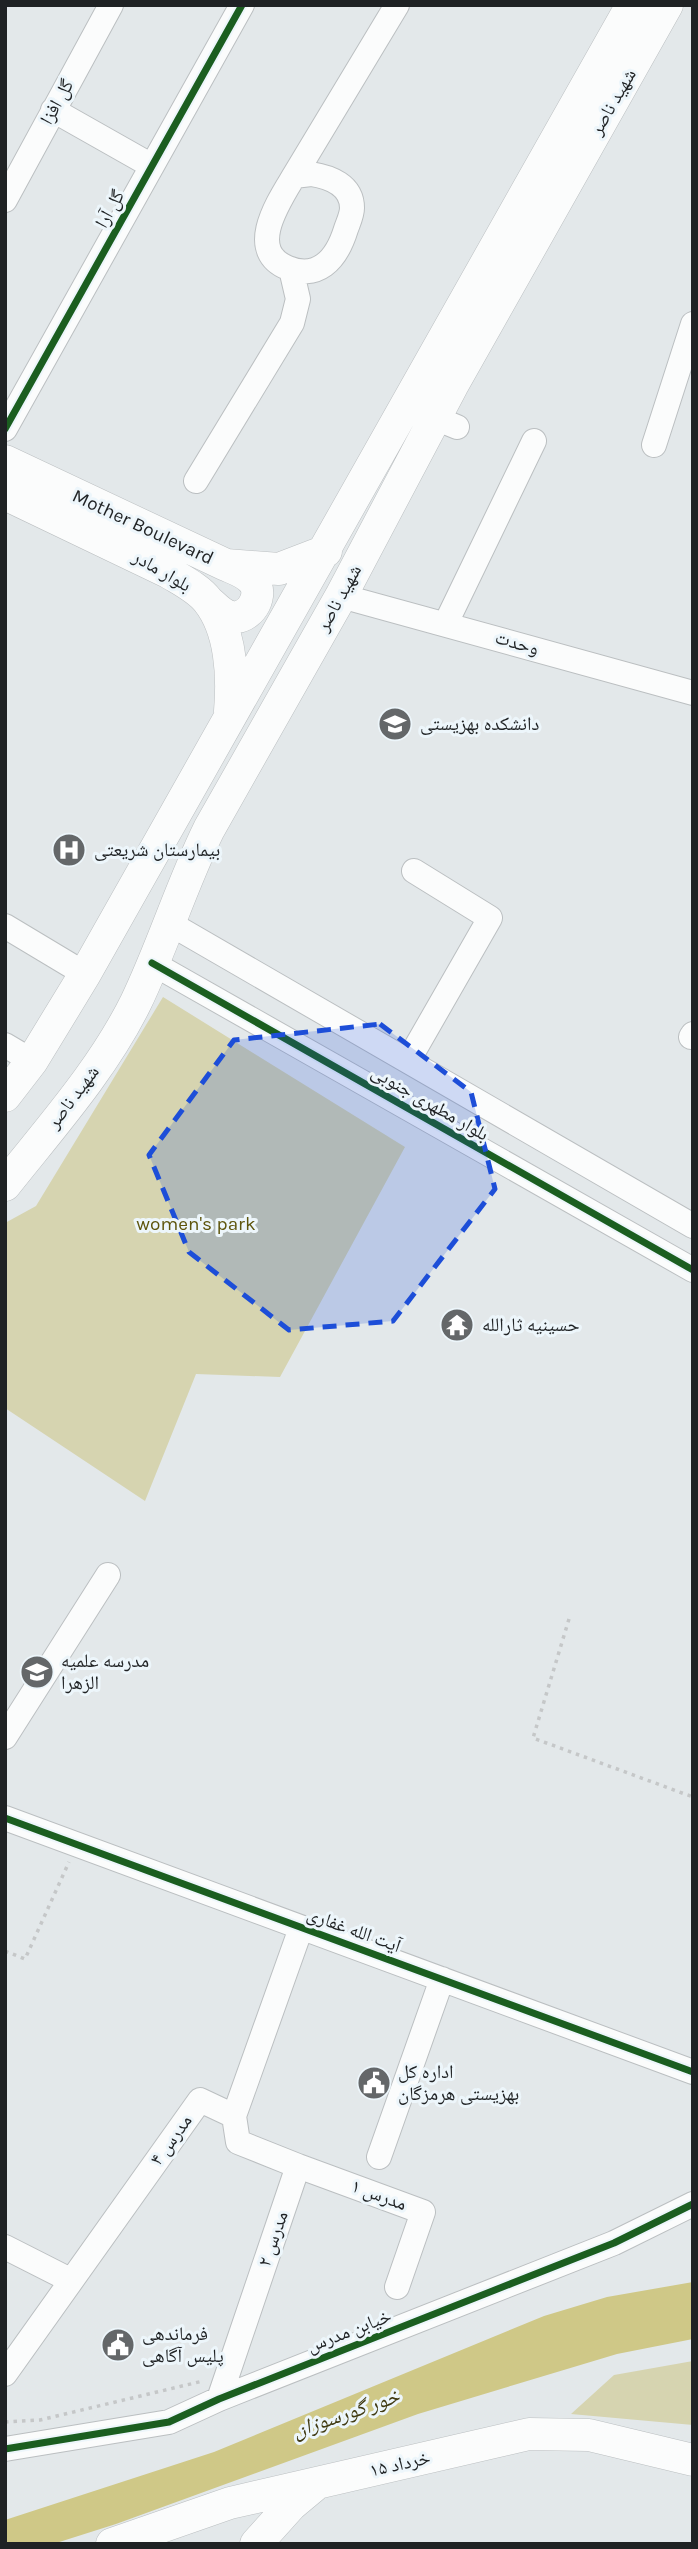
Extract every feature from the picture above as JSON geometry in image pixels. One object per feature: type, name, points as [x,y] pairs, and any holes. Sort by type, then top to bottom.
[{"type":"main road","name":"شهید ناصر","points":[[5,1097],[18,1053],[85,974],[632,5]]},
{"type":"main road","name":"شهید ناصر","points":[[5,1185],[76,1095],[110,1047],[135,1003],[191,865],[209,830],[341,596],[446,422],[452,386],[667,5]]},
{"type":"main road","points":[[424,371],[452,386]]},
{"type":"main road","name":"Mother Boulevard","points":[[5,461],[226,565],[279,569],[326,551]]},
{"type":"main road","name":"بلوار مادر","points":[[5,494],[168,572],[191,586],[208,601],[221,627],[230,655],[233,683],[230,715]]},
{"type":"main road","points":[[208,601],[227,616],[237,617],[254,606],[258,594],[256,584],[248,576],[226,565]]},
{"type":"main road","name":"۱۵ خرداد","points":[[112,2544],[230,2503],[529,2434],[589,2435],[693,2460]]},
{"type":"main road","points":[[256,2544],[290,2505],[319,2482]]},
{"type":"street","name":"گل افزا","points":[[5,200],[12,170],[53,110],[111,5]]},
{"type":"street","name":"گل آرا","points":[[5,429],[242,5]]},
{"type":"street","points":[[294,176],[311,174],[328,177],[342,185],[352,209],[343,240],[324,265],[310,271],[291,269],[273,258],[268,248],[270,218],[294,176],[397,5]]},
{"type":"street","points":[[53,110],[152,166]]},
{"type":"street","points":[[197,481],[292,323],[298,299],[291,269]]},
{"type":"street","points":[[654,445],[693,324]]},
{"type":"street","points":[[446,624],[534,441]]},
{"type":"street","name":"وحدت","points":[[341,596],[693,692]]},
{"type":"street","points":[[408,1061],[489,918],[414,871]]},
{"type":"street","name":"بلوار مطهری جنوبی","points":[[169,923],[693,1226]]},
{"type":"street","points":[[5,926],[85,974]]},
{"type":"street","name":"بلوار مطهری جنوبی","points":[[152,962],[693,1270]]},
{"type":"street","points":[[466,1141],[485,1106]]},
{"type":"street","points":[[5,1737],[108,1575]]},
{"type":"street","name":"آیت الله غفاری","points":[[5,1818],[693,2072]]},
{"type":"street","points":[[298,2166],[238,2142],[234,2116],[301,1928]]},
{"type":"street","points":[[379,2157],[442,1979]]},
{"type":"street","name":"مدرس ۴","points":[[5,2374],[200,2100],[234,2116]]},
{"type":"street","name":"مدرس ۱","points":[[298,2166],[423,2212],[397,2287]]},
{"type":"street","name":"مدرس ۲","points":[[222,2388],[298,2166]]},
{"type":"street","name":"خیابن مدرس","points":[[5,2449],[169,2422],[222,2388],[614,2243],[693,2204]]},
{"type":"street","points":[[5,2247],[70,2280]]},
{"type":"path","points":[[569,1619],[533,1738],[693,1797]]},
{"type":"path","points":[[5,1951],[25,1959],[77,1844]]},
{"type":"path","points":[[5,2422],[40,2420],[222,2388]]},
{"type":"highlighted area","points":[[380,1024],[471,1092],[495,1189],[393,1321],[289,1330],[189,1252],[149,1155],[234,1040]]},
{"type":"green space","name":"women's park","points":[[163,997],[405,1147],[280,1377],[196,1374],[145,1501],[5,1408],[5,1223],[36,1206]]},
{"type":"green space","points":[[693,2361],[693,2425],[571,2414],[614,2375]]},
{"type":"water","name":"خور گورسوزان","points":[[693,2282],[693,2339],[617,2354],[418,2414],[116,2524],[53,2544],[5,2544],[5,2520],[214,2452],[544,2316],[607,2297]]},
{"type":"cycle path","points":[[5,429],[242,5]]},
{"type":"cycle path","points":[[152,963],[693,1270]]},
{"type":"cycle path","points":[[5,1818],[693,2072]]},
{"type":"cycle path","points":[[5,2449],[169,2422],[219,2399],[614,2243],[693,2204]]},
{"type":"place","name":"دانشکده بهزیستی","points":[[395,724]]},
{"type":"place","name":"بیمارستان شریعتی","points":[[69,850]]},
{"type":"place","name":"حسینیه ثارالله","points":[[457,1325]]},
{"type":"place","name":"مدرسه علمیه الزهرا","points":[[37,1672]]},
{"type":"place","name":"اداره کل بهزیستی هرمزگان","points":[[374,2083]]},
{"type":"place","name":"فرماندهی پلیس آگاهی","points":[[118,2345]]}]
